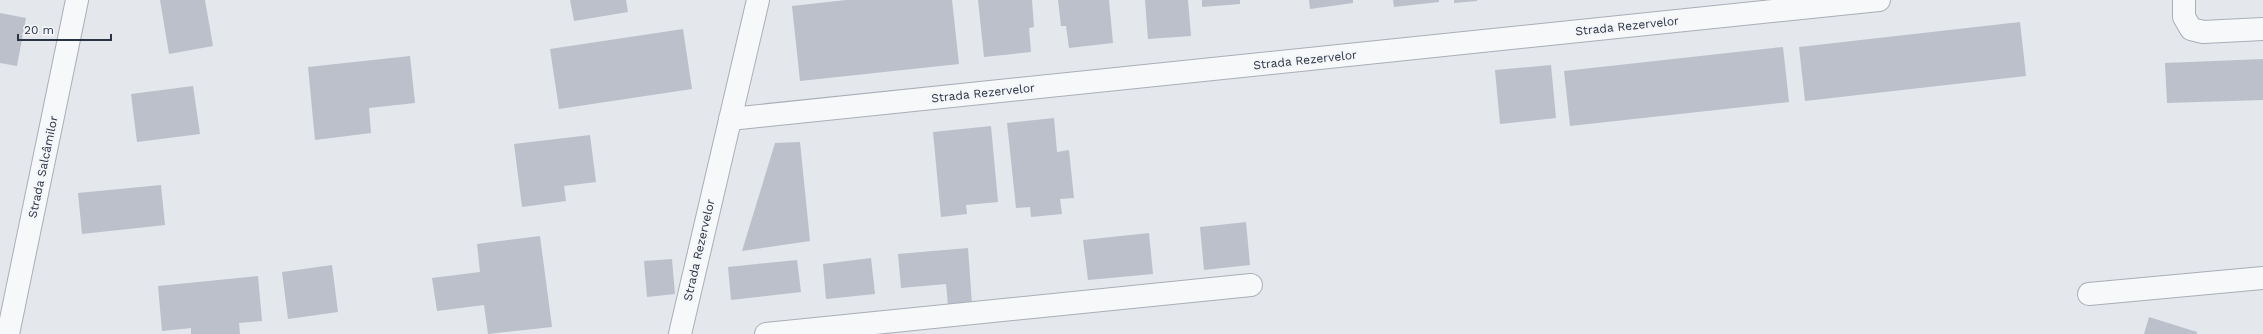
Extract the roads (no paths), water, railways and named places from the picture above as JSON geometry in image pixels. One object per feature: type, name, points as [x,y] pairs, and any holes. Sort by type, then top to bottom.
[{"type":"street","name":"Strada Salcâmilor","points":[[8,334],[77,0]]},
{"type":"street","name":"Strada Rezervelor","points":[[680,334],[758,0]]},
{"type":"street","name":"Strada Rezervelor","points":[[730,119],[1879,0]]},
{"type":"street","points":[[2184,0],[2184,17],[2191,29],[2203,32],[2263,29]]},
{"type":"street","points":[[2089,294],[2263,278]]},
{"type":"street","points":[[766,334],[1250,285]]}]
